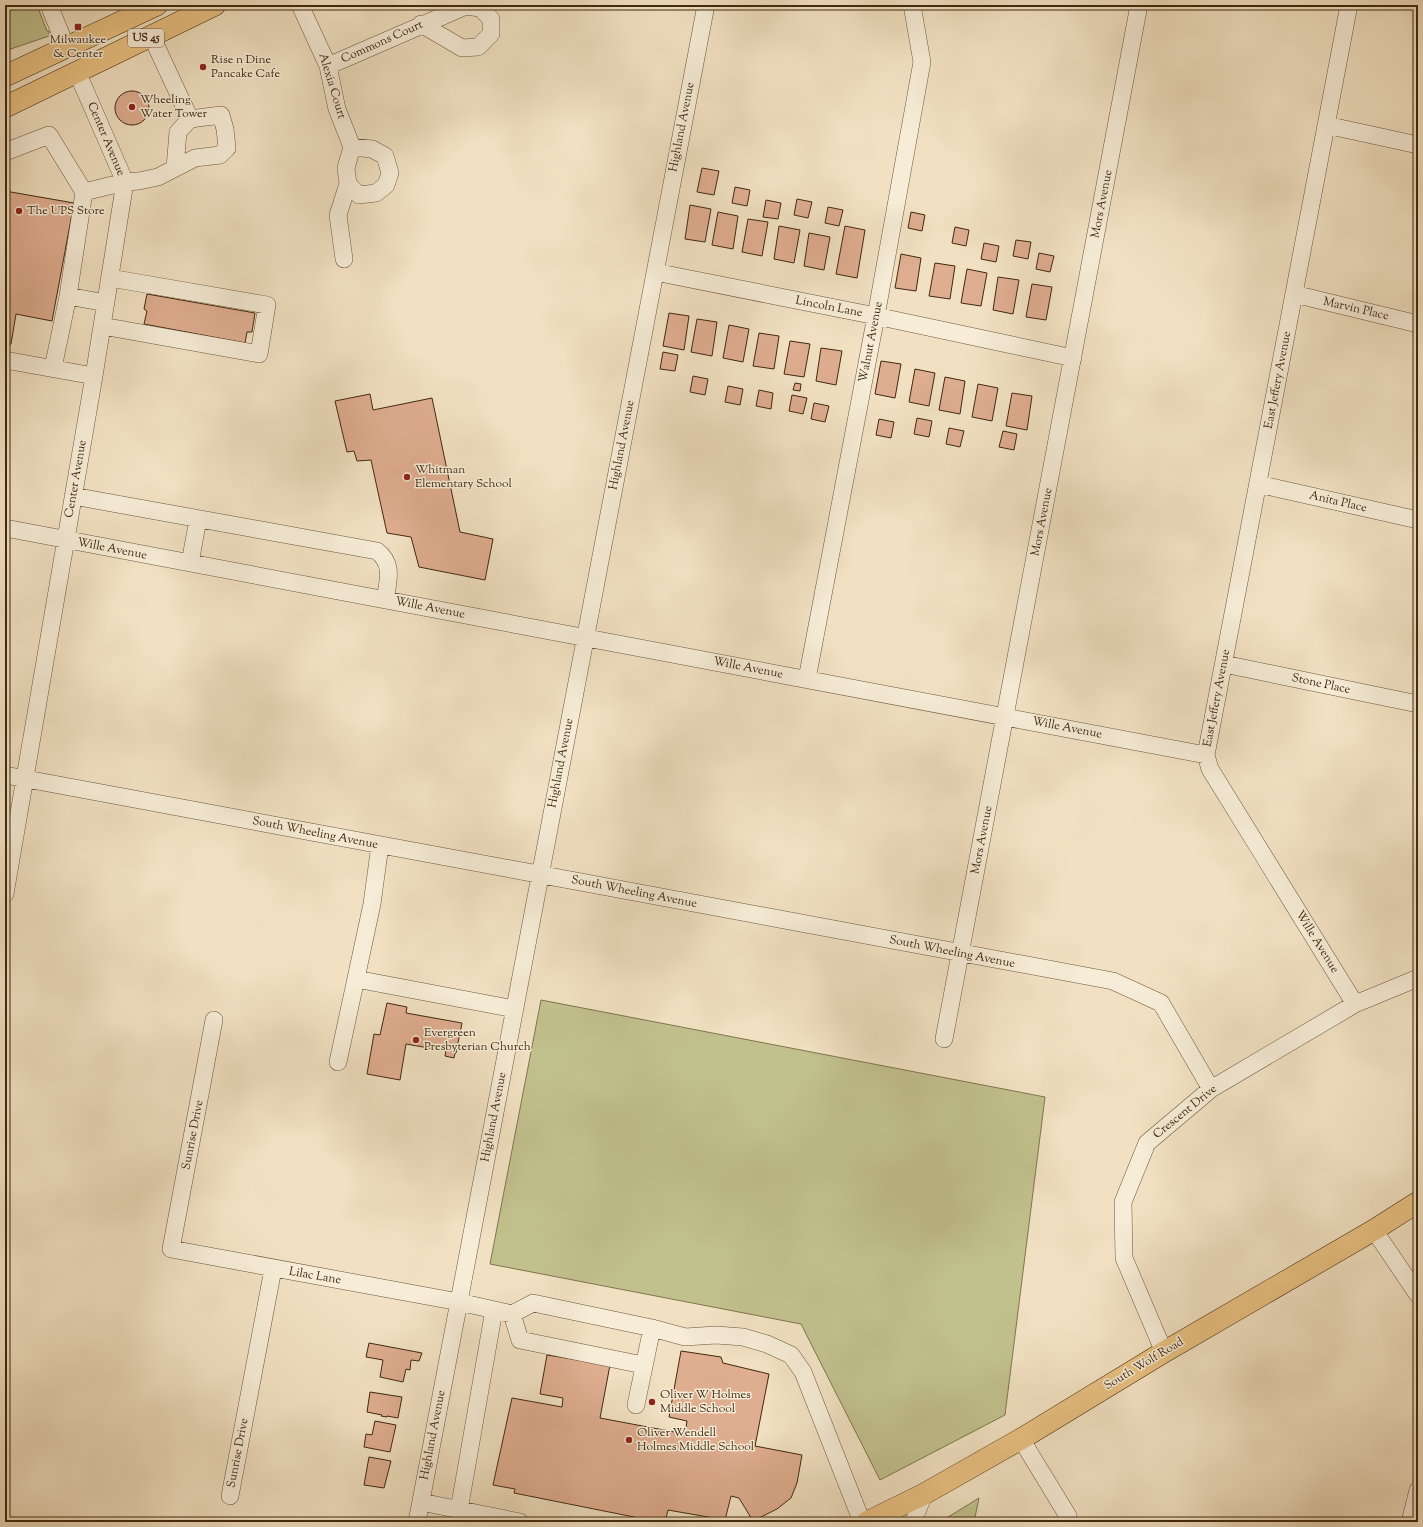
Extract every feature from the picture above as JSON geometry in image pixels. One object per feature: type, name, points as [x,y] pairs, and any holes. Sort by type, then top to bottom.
[{"type":"main road","name":"US 45","points":[[5,107],[215,5]]},
{"type":"main road","name":"US 45","points":[[5,76],[66,48],[146,8]]},
{"type":"main road","name":"South Wolf Road","points":[[868,1522],[924,1494],[1021,1439],[1164,1352],[1374,1230],[1418,1202]]},
{"type":"street","points":[[49,5],[66,48]]},
{"type":"street","name":"Alexia Court","points":[[300,5],[328,66],[337,108],[352,147]]},
{"type":"street","name":"Highland Avenue","points":[[417,1522],[706,5]]},
{"type":"street","name":"Walnut Avenue","points":[[806,679],[876,316],[922,62],[912,5]]},
{"type":"street","name":"Mors Avenue","points":[[944,1039],[1140,5]]},
{"type":"street","name":"East Jeffery Avenue","points":[[1206,755],[1349,5]]},
{"type":"street","name":"Commons Court","points":[[328,66],[421,24],[466,6],[480,8],[491,19],[491,34],[478,47],[462,48],[421,24]]},
{"type":"street","points":[[151,35],[190,119]]},
{"type":"street","name":"Center Avenue","points":[[5,894],[94,376],[125,182],[77,72]]},
{"type":"street","points":[[84,192],[125,182],[158,177],[195,158],[220,156],[227,148],[225,129],[221,115],[190,119],[178,132],[175,168]]},
{"type":"street","points":[[1326,125],[1418,145]]},
{"type":"street","points":[[5,152],[49,135],[84,192],[68,296],[53,368]]},
{"type":"street","points":[[344,259],[338,215],[348,184],[346,168],[352,147],[372,149],[386,156],[390,173],[386,185],[376,193],[360,195],[348,184]]},
{"type":"street","name":"Lincoln Lane","points":[[655,272],[876,316],[1073,358]]},
{"type":"street","points":[[102,326],[259,354],[267,305],[110,278]]},
{"type":"street","name":"Marvin Place","points":[[1294,294],[1418,324]]},
{"type":"street","points":[[68,296],[106,303]]},
{"type":"street","points":[[5,360],[94,376]]},
{"type":"street","name":"Anita Place","points":[[1258,484],[1418,520]]},
{"type":"street","points":[[73,496],[377,551],[384,556],[389,573],[385,600]]},
{"type":"street","points":[[190,563],[198,519]]},
{"type":"street","name":"Wille Avenue","points":[[5,528],[1206,755],[1210,770],[1355,1004]]},
{"type":"street","name":"Stone Place","points":[[1224,664],[1418,704]]},
{"type":"street","name":"South Wheeling Avenue","points":[[5,775],[1113,982],[1161,1003],[1210,1089]]},
{"type":"street","points":[[338,1062],[372,904],[380,845]]},
{"type":"street","name":"Crescent Drive","points":[[1164,1352],[1124,1258],[1123,1202],[1147,1143],[1210,1089],[1355,1004],[1418,978]]},
{"type":"street","points":[[356,979],[515,1009]]},
{"type":"street","name":"Sunrise Drive","points":[[171,1249],[214,1020]]},
{"type":"street","points":[[1374,1230],[1418,1295]]},
{"type":"street","name":"Lilac Lane","points":[[171,1249],[273,1269],[459,1302],[512,1314]]},
{"type":"street","name":"Sunrise Drive","points":[[230,1496],[273,1269]]},
{"type":"street","points":[[643,1365],[520,1340],[512,1314],[533,1303],[652,1328],[685,1337],[743,1337],[766,1344],[791,1355],[803,1372],[862,1522]]},
{"type":"street","points":[[459,1510],[494,1310]]},
{"type":"street","points":[[636,1405],[643,1365],[652,1328]]},
{"type":"street","points":[[1021,1439],[1068,1516],[1067,1522]]},
{"type":"street","points":[[1410,1522],[1418,1490]]},
{"type":"street","points":[[915,1522],[916,1514],[924,1494]]},
{"type":"street","points":[[421,1502],[520,1522]]},
{"type":"green space","points":[[5,5],[37,5],[47,31],[49,31],[49,36],[5,51]]},
{"type":"green space","points":[[541,1000],[1045,1097],[1005,1415],[880,1480],[801,1324],[490,1264]]},
{"type":"green space","points":[[979,1498],[974,1522],[940,1522]]},
{"type":"building","name":"Wheeling Water Tower","points":[[132,91],[144,96],[149,108],[144,120],[132,125],[120,120],[115,108],[120,96]]},
{"type":"building","points":[[702,168],[719,171],[714,195],[697,192]]},
{"type":"building","points":[[735,187],[750,190],[747,206],[732,203]]},
{"type":"building","points":[[5,191],[74,203],[52,321],[16,314],[11,344],[5,348]]},
{"type":"building","points":[[797,199],[812,202],[808,218],[794,215]]},
{"type":"building","points":[[766,200],[781,203],[778,219],[763,217]]},
{"type":"building","points":[[690,205],[711,209],[705,242],[685,239]]},
{"type":"building","points":[[828,207],[843,210],[839,226],[825,223]]},
{"type":"building","points":[[718,212],[738,216],[733,249],[712,245]]},
{"type":"building","points":[[911,212],[925,215],[922,231],[908,228]]},
{"type":"building","points":[[748,219],[768,222],[762,256],[742,252]]},
{"type":"building","points":[[779,226],[800,230],[794,263],[774,259]]},
{"type":"building","points":[[845,226],[865,230],[857,278],[836,274]]},
{"type":"building","points":[[955,227],[969,230],[966,246],[952,243]]},
{"type":"building","points":[[809,233],[830,237],[824,270],[804,266]]},
{"type":"building","points":[[1016,240],[1031,242],[1028,259],[1013,256]]},
{"type":"building","points":[[984,243],[999,246],[996,262],[981,259]]},
{"type":"building","points":[[1039,253],[1054,256],[1050,272],[1036,269]]},
{"type":"building","points":[[901,254],[921,258],[916,291],[895,288]]},
{"type":"building","points":[[935,263],[955,266],[950,299],[929,296]]},
{"type":"building","points":[[967,269],[987,273],[981,306],[961,303]]},
{"type":"building","points":[[998,277],[1019,280],[1013,314],[993,310]]},
{"type":"building","points":[[1032,284],[1052,287],[1046,320],[1026,317]]},
{"type":"building","points":[[147,294],[255,313],[252,332],[247,332],[245,343],[144,324],[147,311],[144,309]]},
{"type":"building","points":[[669,313],[689,316],[684,350],[663,346]]},
{"type":"building","points":[[697,319],[717,322],[712,356],[691,352]]},
{"type":"building","points":[[729,325],[749,329],[743,362],[723,358]]},
{"type":"building","points":[[759,333],[779,336],[774,369],[753,366]]},
{"type":"building","points":[[790,341],[810,344],[804,377],[784,374]]},
{"type":"building","points":[[821,348],[842,351],[836,385],[816,381]]},
{"type":"building","points":[[663,352],[678,355],[675,371],[660,369]]},
{"type":"building","points":[[881,361],[901,364],[895,398],[875,394]]},
{"type":"building","points":[[915,369],[935,373],[929,406],[909,402]]},
{"type":"building","points":[[693,376],[708,379],[705,395],[690,392]]},
{"type":"building","points":[[945,377],[965,381],[960,414],[939,410]]},
{"type":"building","points":[[795,383],[801,384],[800,391],[793,390]]},
{"type":"building","points":[[978,384],[998,388],[992,421],[972,417]]},
{"type":"building","points":[[728,386],[743,389],[740,405],[725,402]]},
{"type":"building","points":[[759,390],[773,393],[771,409],[756,406]]},
{"type":"building","points":[[1012,393],[1032,396],[1027,430],[1006,426]]},
{"type":"building","points":[[370,394],[373,410],[432,398],[460,532],[493,539],[485,580],[419,567],[411,537],[387,533],[371,460],[357,461],[354,451],[347,452],[335,401]]},
{"type":"building","points":[[792,395],[807,398],[803,414],[789,411]]},
{"type":"building","points":[[814,403],[829,406],[825,422],[811,419]]},
{"type":"building","points":[[917,418],[932,421],[929,437],[914,434]]},
{"type":"building","points":[[879,419],[894,422],[891,438],[876,435]]},
{"type":"building","points":[[949,428],[964,431],[960,447],[946,444]]},
{"type":"building","points":[[1003,431],[1017,434],[1014,450],[999,447]]},
{"type":"building","name":"Evergreen Presbyterian Church","points":[[387,1003],[407,1007],[406,1013],[462,1023],[454,1058],[445,1056],[446,1051],[406,1044],[400,1080],[367,1074],[374,1034],[380,1035]]},
{"type":"building","points":[[369,1343],[422,1353],[419,1361],[411,1360],[410,1370],[406,1369],[403,1382],[380,1377],[383,1360],[366,1357]]},
{"type":"building","name":"Oliver Wendell Holmes Middle School","points":[[681,1351],[721,1357],[723,1363],[769,1374],[755,1446],[802,1455],[797,1483],[791,1498],[777,1509],[753,1521],[739,1498],[731,1496],[725,1520],[668,1510],[665,1522],[659,1522],[514,1493],[515,1489],[493,1485],[512,1398],[562,1407],[563,1398],[540,1394],[547,1355],[610,1365],[600,1418],[685,1434],[687,1421],[669,1417]]},
{"type":"building","points":[[370,1392],[402,1397],[398,1418],[381,1416],[382,1415],[367,1412]]},
{"type":"building","points":[[375,1421],[396,1425],[390,1452],[364,1447],[366,1434],[372,1435]]},
{"type":"building","points":[[369,1457],[391,1461],[384,1488],[364,1485]]},
{"type":"place","name":"Milwaukee & Center","points":[[78,27]]},
{"type":"place","name":"Rise n Dine Pancake Cafe","points":[[203,67]]},
{"type":"place","name":"Wheeling Water Tower","points":[[132,107]]},
{"type":"place","name":"The UPS Store","points":[[19,211]]},
{"type":"place","name":"Whitman Elementary School","points":[[407,477]]},
{"type":"place","name":"Evergreen Presbyterian Church","points":[[416,1040]]},
{"type":"place","name":"Oliver W Holmes Middle School","points":[[652,1402]]},
{"type":"place","name":"Oliver Wendell Holmes Middle School","points":[[629,1440]]}]
